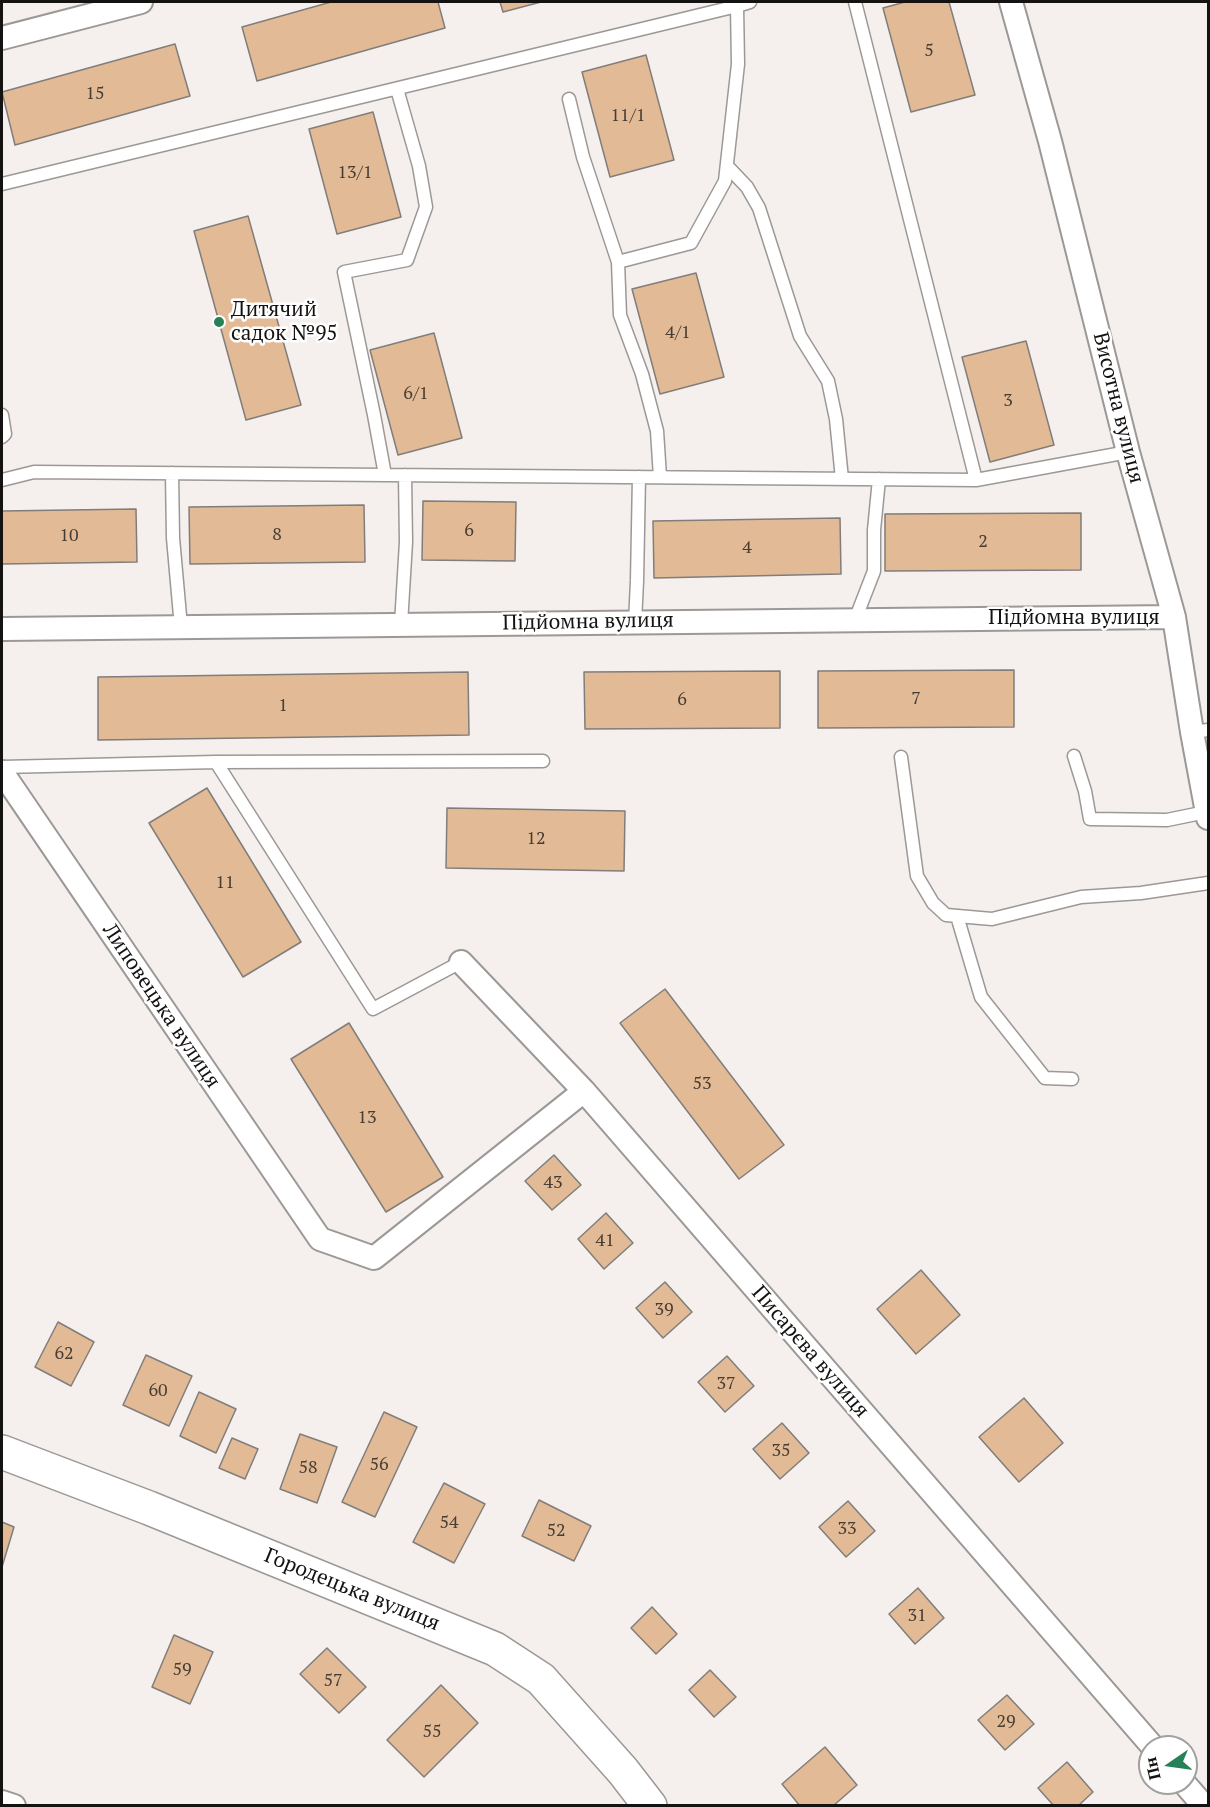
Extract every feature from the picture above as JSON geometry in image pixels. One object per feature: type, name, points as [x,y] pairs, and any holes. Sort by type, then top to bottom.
[{"type":"main road","name":"Городецька вулиця","points":[[2,1452],[171,1517],[495,1649],[540,1679],[623,1771],[650,1806]]},
{"type":"street","points":[[2,38],[141,2]]},
{"type":"street","name":"Висотна вулиця","points":[[1011,2],[1050,141],[1128,452],[1174,617],[1200,731],[1208,815]]},
{"type":"street","name":"Підйомна вулиця","points":[[2,630],[1174,617]]},
{"type":"street","name":"Липовецька вулиця","points":[[2,772],[320,1239],[374,1258],[584,1091]]},
{"type":"street","name":"Писарєва вулиця","points":[[461,962],[584,1091],[1143,1735]]},
{"type":"street","points":[[2,1802],[14,1806]]},
{"type":"lane","points":[[2,184],[750,2]]},
{"type":"lane","points":[[855,2],[976,480]]},
{"type":"lane","points":[[618,262],[691,243],[725,181],[738,64],[737,6]]},
{"type":"lane","points":[[385,475],[344,272],[407,260],[426,207],[419,166],[397,89]]},
{"type":"lane","points":[[569,99],[583,157],[618,262],[620,315],[642,374],[657,431],[660,477]]},
{"type":"lane","points":[[727,166],[747,187],[759,208],[800,336],[828,381],[836,419],[842,479]]},
{"type":"lane","points":[[2,415],[5,434],[2,437]]},
{"type":"lane","points":[[2,480],[34,472],[976,480],[1128,452]]},
{"type":"lane","points":[[172,473],[173,538],[181,627]]},
{"type":"lane","points":[[401,624],[406,542],[405,475]]},
{"type":"lane","points":[[635,622],[638,580],[639,477]]},
{"type":"lane","points":[[855,620],[874,571],[874,530],[879,479]]},
{"type":"lane","points":[[1074,756],[1085,791],[1090,819],[1167,820],[1208,815]]},
{"type":"lane","points":[[901,758],[917,876],[933,903],[946,915],[992,919],[1081,897],[1141,893],[1209,883]]},
{"type":"lane","points":[[2,766],[216,762],[543,761]]},
{"type":"lane","points":[[216,762],[373,1009],[461,962]]},
{"type":"lane","points":[[957,916],[981,997],[1045,1078],[1072,1079]]},
{"type":"building","points":[[331,2],[438,2],[445,28],[257,81],[242,27]]},
{"type":"building","points":[[500,2],[541,2],[503,12]]},
{"type":"building","points":[[905,2],[949,2],[975,95],[911,112],[883,8]]},
{"type":"building","points":[[175,44],[190,96],[15,145],[2,92]]},
{"type":"building","points":[[646,55],[674,160],[610,177],[582,72]]},
{"type":"building","points":[[373,112],[401,217],[337,234],[309,129]]},
{"type":"building","points":[[248,216],[301,405],[246,420],[194,231]]},
{"type":"building","points":[[696,273],[724,377],[660,394],[632,289]]},
{"type":"building","points":[[434,333],[462,438],[398,455],[370,350]]},
{"type":"building","points":[[1026,341],[1054,445],[990,462],[962,357]]},
{"type":"building","points":[[423,501],[516,502],[515,561],[422,560]]},
{"type":"building","points":[[364,505],[365,562],[190,564],[189,507]]},
{"type":"building","points":[[136,509],[137,562],[2,564],[2,511]]},
{"type":"building","points":[[1081,513],[1081,570],[885,571],[885,514]]},
{"type":"building","points":[[840,518],[841,574],[654,578],[653,521]]},
{"type":"building","points":[[1014,670],[1014,727],[818,728],[818,671]]},
{"type":"building","points":[[780,671],[780,728],[585,729],[584,672]]},
{"type":"building","points":[[468,672],[469,735],[98,740],[98,677]]},
{"type":"building","points":[[207,788],[301,942],[243,977],[149,823]]},
{"type":"building","points":[[447,808],[625,811],[624,871],[446,868]]},
{"type":"building","points":[[665,989],[784,1145],[739,1179],[620,1023]]},
{"type":"building","points":[[349,1023],[443,1177],[386,1212],[291,1059]]},
{"type":"building","points":[[554,1155],[581,1185],[552,1210],[525,1181]]},
{"type":"building","points":[[606,1213],[633,1243],[604,1269],[578,1239]]},
{"type":"building","points":[[921,1270],[960,1315],[916,1354],[877,1309]]},
{"type":"building","points":[[665,1282],[692,1312],[663,1338],[636,1308]]},
{"type":"building","points":[[58,1322],[94,1342],[71,1386],[35,1367]]},
{"type":"building","points":[[146,1355],[192,1376],[169,1426],[123,1405]]},
{"type":"building","points":[[727,1356],[754,1386],[725,1412],[698,1382]]},
{"type":"building","points":[[199,1392],[236,1409],[216,1453],[180,1436]]},
{"type":"building","points":[[1024,1398],[1063,1443],[1019,1482],[979,1437]]},
{"type":"building","points":[[384,1412],[417,1427],[375,1517],[342,1502]]},
{"type":"building","points":[[782,1423],[809,1453],[780,1479],[753,1449]]},
{"type":"building","points":[[300,1434],[337,1447],[317,1503],[280,1489]]},
{"type":"building","points":[[232,1438],[258,1449],[245,1479],[219,1468]]},
{"type":"building","points":[[444,1483],[485,1504],[454,1563],[413,1542]]},
{"type":"building","points":[[539,1500],[591,1526],[574,1561],[522,1536]]},
{"type":"building","points":[[848,1501],[875,1531],[846,1557],[819,1527]]},
{"type":"building","points":[[2,1522],[14,1527],[2,1567]]},
{"type":"building","points":[[918,1588],[944,1618],[915,1644],[889,1614]]},
{"type":"building","points":[[652,1607],[677,1634],[656,1654],[631,1628]]},
{"type":"building","points":[[174,1635],[213,1652],[190,1704],[152,1687]]},
{"type":"building","points":[[327,1648],[366,1687],[339,1713],[300,1674]]},
{"type":"building","points":[[710,1670],[736,1697],[714,1717],[689,1690]]},
{"type":"building","points":[[441,1685],[478,1723],[424,1777],[387,1740]]},
{"type":"building","points":[[1007,1695],[1034,1724],[1005,1750],[978,1720]]},
{"type":"building","points":[[825,1747],[857,1785],[833,1806],[800,1806],[782,1784]]},
{"type":"building","points":[[1067,1762],[1093,1792],[1078,1806],[1054,1806],[1038,1788]]},
{"type":"place","name":"Дитячий садок №95","points":[[219,322]]}]
